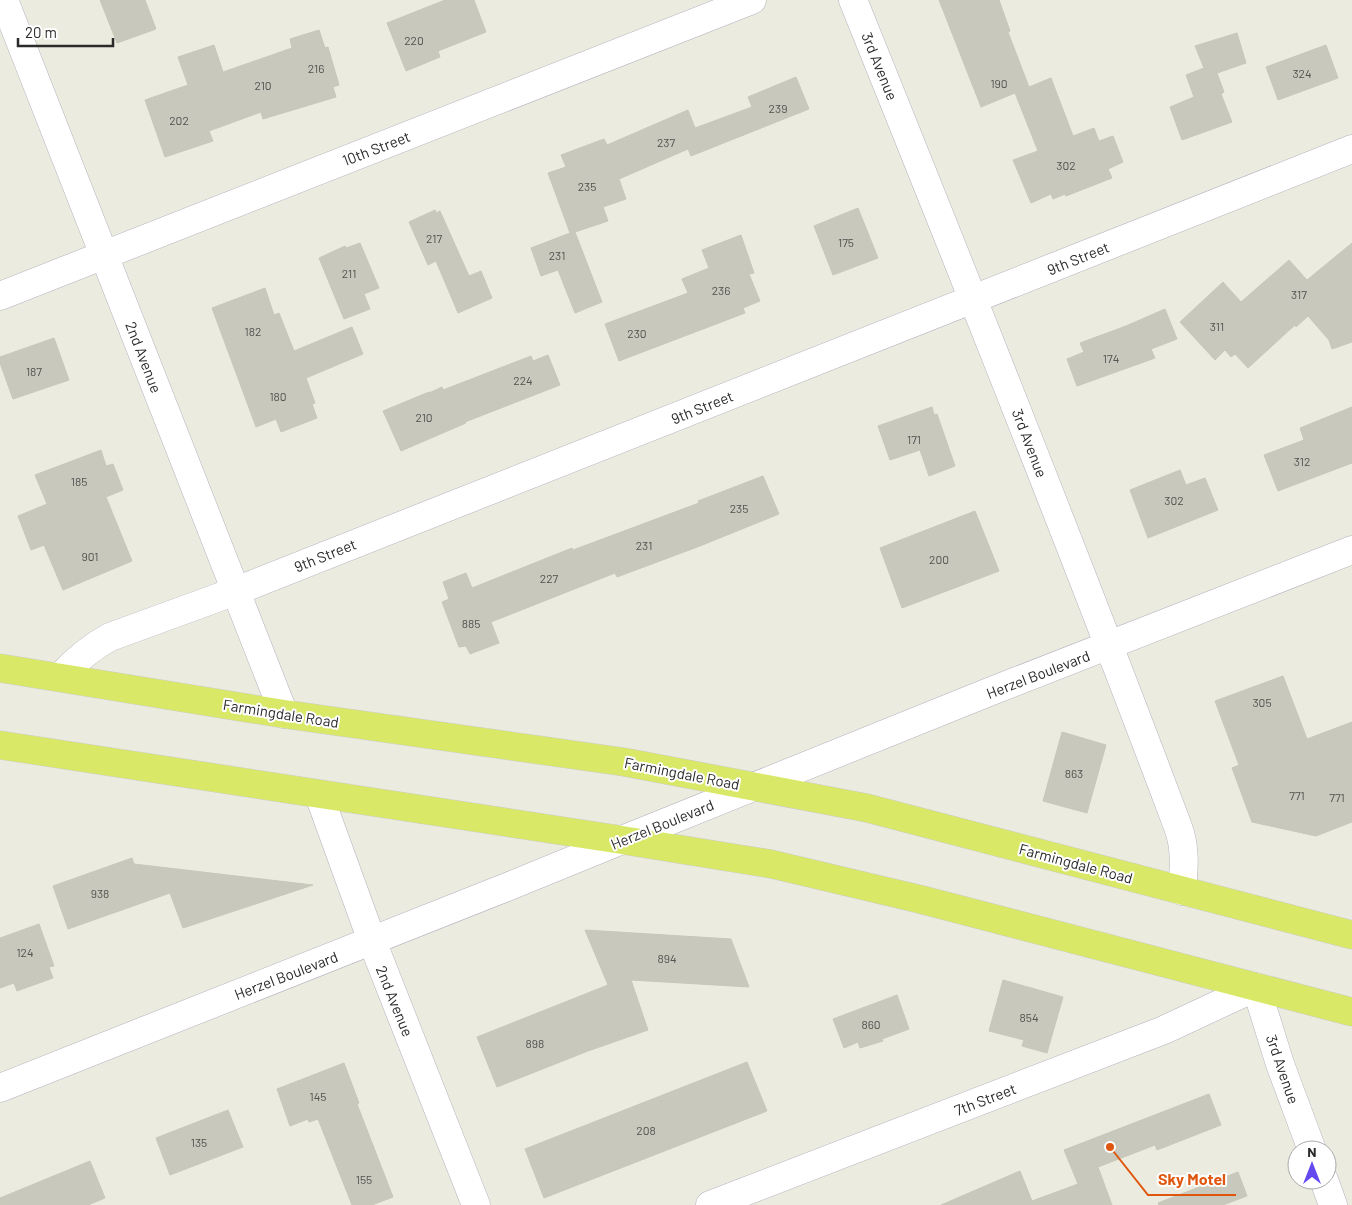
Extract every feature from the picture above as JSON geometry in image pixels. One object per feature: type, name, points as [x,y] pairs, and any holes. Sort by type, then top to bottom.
[{"type":"main road","name":"Farmingdale Road","points":[[0,668],[284,714],[624,762],[867,808],[1352,935]]},
{"type":"main road","points":[[0,745],[771,864],[855,883],[1352,1012]]},
{"type":"street","name":"2nd Avenue","points":[[4,0],[284,714]]},
{"type":"street","name":"10th Street","points":[[0,296],[752,0]]},
{"type":"street","name":"3rd Avenue","points":[[853,0],[974,299],[1182,836],[1184,864],[1182,891]]},
{"type":"street","name":"9th Street","points":[[60,677],[84,654],[110,637],[236,590],[1352,150]]},
{"type":"street","name":"Herzel Boulevard","points":[[0,1088],[372,941],[989,692],[1352,550]]},
{"type":"street","name":"2nd Avenue","points":[[319,795],[372,941],[476,1205]]},
{"type":"street","name":"3rd Avenue","points":[[1256,987],[1280,1064],[1308,1140]]},
{"type":"street","name":"7th Street","points":[[710,1205],[1164,1030],[1256,987]]},
{"type":"street","points":[[1328,1190],[1333,1205]]},
{"type":"building","points":[[100,0],[145,0],[156,29],[117,43]]},
{"type":"building","points":[[445,0],[474,0],[486,32],[438,51],[440,57],[406,71],[387,23]]},
{"type":"building","points":[[939,0],[999,0],[1010,31],[1008,32],[1029,87],[1051,78],[1073,136],[1094,128],[1099,141],[1113,136],[1123,162],[1108,169],[1112,178],[1066,196],[1065,194],[1053,199],[1051,194],[1031,203],[1013,160],[1038,151],[1015,93],[981,107]]},
{"type":"building","points":[[319,30],[325,48],[328,47],[339,85],[333,87],[336,97],[263,119],[261,112],[209,131],[213,141],[165,157],[145,100],[188,85],[178,57],[214,45],[223,72],[292,48],[290,39]]},
{"type":"building","points":[[1237,33],[1246,63],[1217,73],[1224,92],[1221,94],[1232,122],[1182,140],[1170,107],[1194,97],[1186,75],[1204,68],[1195,46]]},
{"type":"building","points":[[1326,45],[1338,78],[1278,100],[1266,67]]},
{"type":"building","points":[[796,77],[809,109],[691,156],[688,149],[619,179],[626,199],[603,207],[608,221],[575,232],[602,302],[575,313],[558,270],[541,276],[531,248],[570,233],[548,173],[566,167],[561,155],[604,139],[607,145],[688,110],[695,128],[752,107],[748,97]]},
{"type":"building","points":[[858,208],[878,258],[833,275],[814,226]]},
{"type":"building","points":[[435,210],[436,213],[440,211],[469,276],[481,271],[492,298],[458,313],[436,261],[428,265],[409,222]]},
{"type":"building","points":[[741,235],[754,273],[749,274],[760,301],[743,308],[745,313],[619,361],[605,324],[688,293],[682,279],[709,268],[702,250]]},
{"type":"building","points":[[360,243],[379,288],[364,294],[370,309],[344,319],[319,258],[345,246],[346,248]]},
{"type":"building","points":[[1352,243],[1352,342],[1332,349],[1329,340],[1308,316],[1296,327],[1295,325],[1248,368],[1235,354],[1231,357],[1225,350],[1215,360],[1180,322],[1223,282],[1241,302],[1289,260],[1307,280]]},
{"type":"building","points":[[265,288],[274,315],[279,313],[294,351],[352,327],[363,354],[306,378],[315,403],[312,404],[317,418],[281,432],[276,419],[256,427],[212,308]]},
{"type":"building","points":[[1165,309],[1177,339],[1151,349],[1155,358],[1077,386],[1067,359],[1084,352],[1080,343]]},
{"type":"building","points":[[54,338],[69,380],[13,399],[0,363],[0,357]]},
{"type":"building","points":[[548,355],[560,385],[465,422],[401,451],[383,411],[442,387],[443,390],[531,356],[533,361]]},
{"type":"building","points":[[932,407],[934,415],[937,414],[955,466],[929,476],[920,450],[890,460],[878,426]]},
{"type":"building","points":[[1352,407],[1352,463],[1278,491],[1264,455],[1304,440],[1300,428]]},
{"type":"building","points":[[101,450],[106,466],[113,464],[123,490],[106,497],[132,561],[63,590],[44,545],[31,550],[18,516],[47,504],[35,475]]},
{"type":"building","points":[[1180,470],[1186,485],[1205,478],[1218,510],[1148,538],[1130,490]]},
{"type":"building","points":[[763,476],[779,514],[617,577],[615,573],[491,622],[499,643],[470,654],[466,646],[459,647],[442,602],[449,599],[443,582],[466,573],[472,588],[572,548],[573,550],[699,503],[698,501]]},
{"type":"building","points":[[975,511],[999,571],[902,608],[880,548]]},
{"type":"building","points":[[1283,676],[1307,739],[1352,722],[1352,822],[1316,836],[1252,822],[1232,768],[1239,765],[1215,701]]},
{"type":"building","points":[[1062,732],[1106,745],[1087,813],[1043,801]]},
{"type":"building","points":[[132,858],[134,864],[313,885],[183,928],[170,893],[68,929],[53,886]]},
{"type":"building","points":[[39,924],[54,966],[49,967],[53,978],[17,991],[14,983],[0,988],[0,938]]},
{"type":"building","points":[[585,930],[731,939],[749,987],[631,980],[648,1030],[588,1051],[497,1087],[477,1037],[608,985]]},
{"type":"building","points":[[1003,980],[1063,997],[1047,1053],[1022,1046],[1024,1040],[989,1031]]},
{"type":"building","points":[[897,995],[909,1029],[882,1039],[883,1041],[860,1048],[858,1042],[844,1048],[833,1019]]},
{"type":"building","points":[[747,1062],[767,1111],[544,1198],[525,1149]]},
{"type":"building","points":[[344,1063],[359,1103],[357,1104],[393,1197],[372,1205],[352,1205],[318,1119],[309,1122],[308,1119],[290,1126],[277,1089]]},
{"type":"building","points":[[1209,1094],[1221,1125],[1157,1150],[1155,1145],[1098,1167],[1112,1205],[941,1205],[1020,1171],[1032,1201],[1078,1184],[1064,1150]]},
{"type":"building","points":[[228,1110],[243,1147],[170,1175],[156,1138]]},
{"type":"building","points":[[90,1161],[105,1198],[88,1205],[0,1205],[0,1198]]},
{"type":"building","points":[[1238,1172],[1247,1196],[1223,1205],[1159,1205],[1158,1203]]},
{"type":"place","name":"Sky Motel","points":[[1110,1147]]}]
